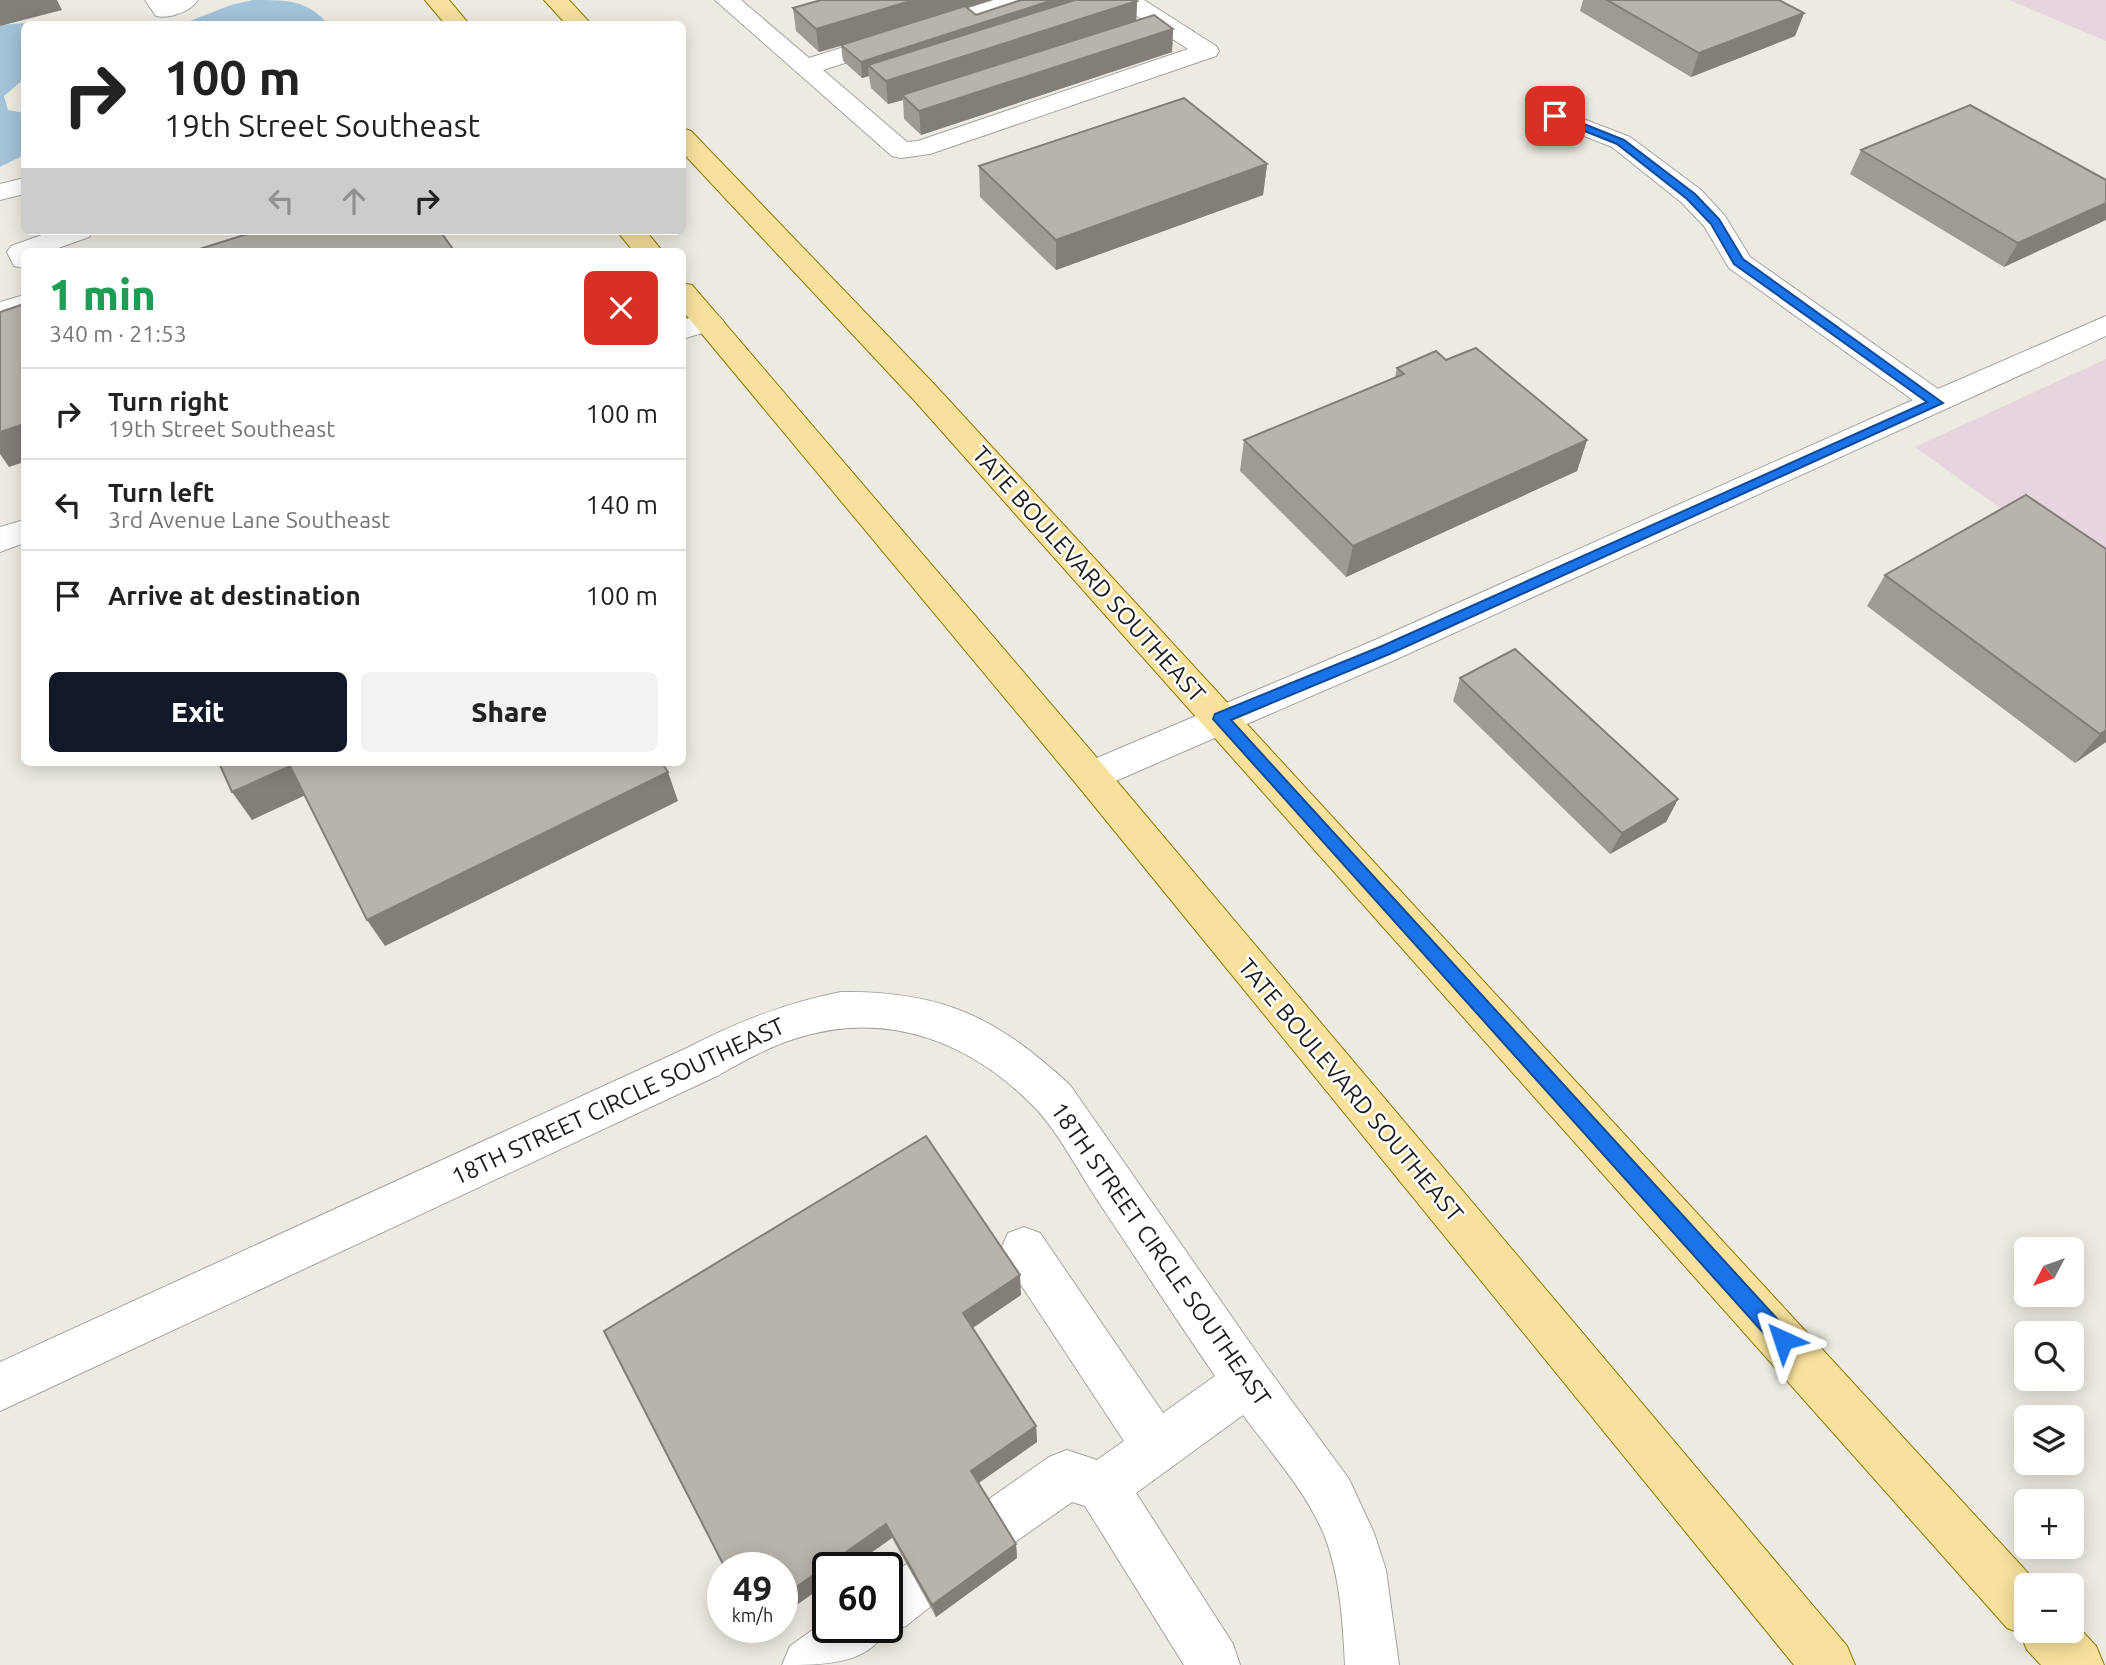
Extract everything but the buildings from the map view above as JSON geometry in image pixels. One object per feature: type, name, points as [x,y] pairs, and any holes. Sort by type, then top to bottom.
[{"type":"main road","points":[[437,0],[454,21]]},
{"type":"main road","points":[[556,0],[576,21]]},
{"type":"main road","name":"TATE BOULEVARD SOUTHEAST","points":[[686,140],[924,392],[2014,1596]]},
{"type":"main road","name":"TATE BOULEVARD SOUTHEAST","points":[[686,301],[696,326],[1091,776],[1828,1665]]},
{"type":"main road","points":[[2057,1643],[2077,1665]]},
{"type":"street","points":[[155,12],[186,0]]},
{"type":"street","points":[[806,67],[1018,0]]},
{"type":"street","points":[[743,4],[765,33],[901,150],[921,148],[1207,51],[1127,0],[1100,8]]},
{"type":"street","points":[[765,33],[790,26]]},
{"type":"street","points":[[1142,35],[1168,27]]},
{"type":"street","points":[[835,93],[861,84]]},
{"type":"street","points":[[867,120],[893,112]]},
{"type":"street","points":[[1555,116],[1621,142],[1691,197],[1715,222],[1738,262],[1937,403]]},
{"type":"street","points":[[0,192],[21,187]]},
{"type":"street","points":[[32,248],[68,235]]},
{"type":"street","points":[[0,311],[21,305]]},
{"type":"street","points":[[1091,776],[1387,649],[2106,325]]},
{"type":"street","points":[[0,540],[21,532]]},
{"type":"street","name":"18TH STREET CIRCLE SOUTHEAST","points":[[0,1388],[689,1068],[767,1027],[803,1016],[839,1010],[874,1009],[909,1013],[954,1026],[1005,1052],[1032,1074],[1055,1099],[1248,1382],[1318,1474],[1342,1516],[1359,1563],[1369,1614],[1372,1665]]},
{"type":"street","points":[[1024,1249],[1158,1448]]},
{"type":"street","points":[[1102,1487],[1248,1382]]},
{"type":"street","points":[[997,1524],[1067,1475],[1102,1487],[1214,1662],[1212,1665]]},
{"type":"street","points":[[809,1665],[839,1643]]},
{"type":"shaded area","points":[[2009,0],[2106,0],[2106,41]]},
{"type":"shaded area","points":[[2106,359],[2106,584],[1915,447]]},
{"type":"water","points":[[253,0],[296,3],[312,10],[325,21],[190,21],[231,5]]},
{"type":"water","points":[[21,23],[21,82],[4,96],[8,110],[21,112],[21,156],[0,167],[0,25]]},
{"type":"route","points":[[1555,116],[1621,142],[1691,197],[1715,222],[1738,262],[1937,403],[1387,649],[1220,719],[1783,1340]]}]
